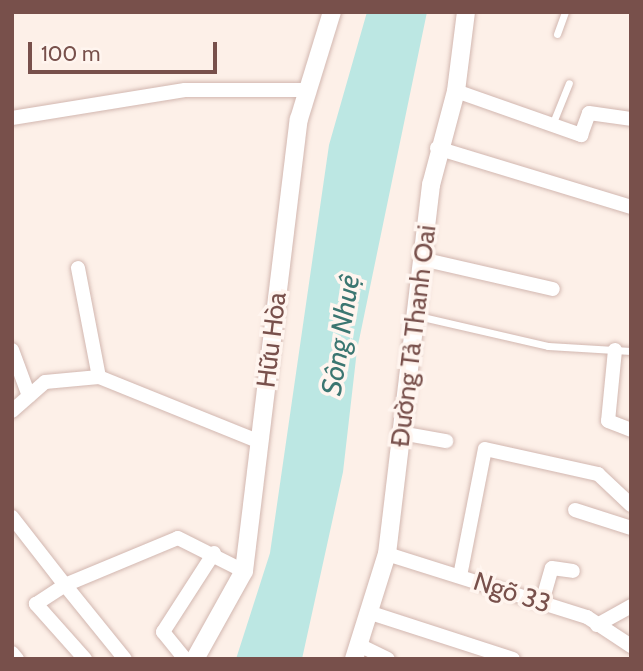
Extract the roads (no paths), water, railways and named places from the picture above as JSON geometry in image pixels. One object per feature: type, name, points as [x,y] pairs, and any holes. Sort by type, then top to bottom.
[{"type":"street","name":"Hữu Hòa","points":[[195,659],[244,571],[306,90],[332,12]]},
{"type":"street","name":"Đường Tả Thanh Oai","points":[[356,652],[371,612],[387,554],[426,260],[437,148],[456,91],[467,12]]},
{"type":"street","points":[[12,118],[185,90],[306,90]]},
{"type":"street","points":[[456,91],[581,135],[589,113],[631,119]]},
{"type":"street","points":[[437,148],[631,207]]},
{"type":"street","points":[[426,260],[553,289]]},
{"type":"street","points":[[78,268],[99,377]]},
{"type":"street","points":[[12,350],[29,396]]},
{"type":"street","points":[[615,350],[608,421],[631,429]]},
{"type":"street","points":[[12,411],[44,382],[99,377],[260,442]]},
{"type":"street","points":[[401,433],[446,441]]},
{"type":"street","points":[[460,576],[485,449],[598,474],[631,505]]},
{"type":"street","points":[[575,510],[631,528]]},
{"type":"street","points":[[12,517],[125,659]]},
{"type":"street","points":[[85,659],[36,604],[65,585],[178,538],[214,553],[244,571]]},
{"type":"street","points":[[185,659],[163,632],[214,553]]},
{"type":"street","name":"Ngõ 33","points":[[387,554],[542,602],[597,625],[631,646]]},
{"type":"street","points":[[542,602],[552,568],[573,571]]},
{"type":"street","points":[[597,625],[631,606]]},
{"type":"street","points":[[371,612],[513,659]]},
{"type":"street","points":[[356,652],[388,659]]},
{"type":"street","points":[[12,653],[17,659]]},
{"type":"lane","points":[[557,34],[565,12]]},
{"type":"lane","points":[[552,125],[569,83]]},
{"type":"lane","points":[[418,316],[548,346],[631,351]]},
{"type":"water","name":"Sông Nhuệ","points":[[367,12],[427,12],[357,350],[343,472],[302,659],[236,659],[270,553],[329,145]]}]
